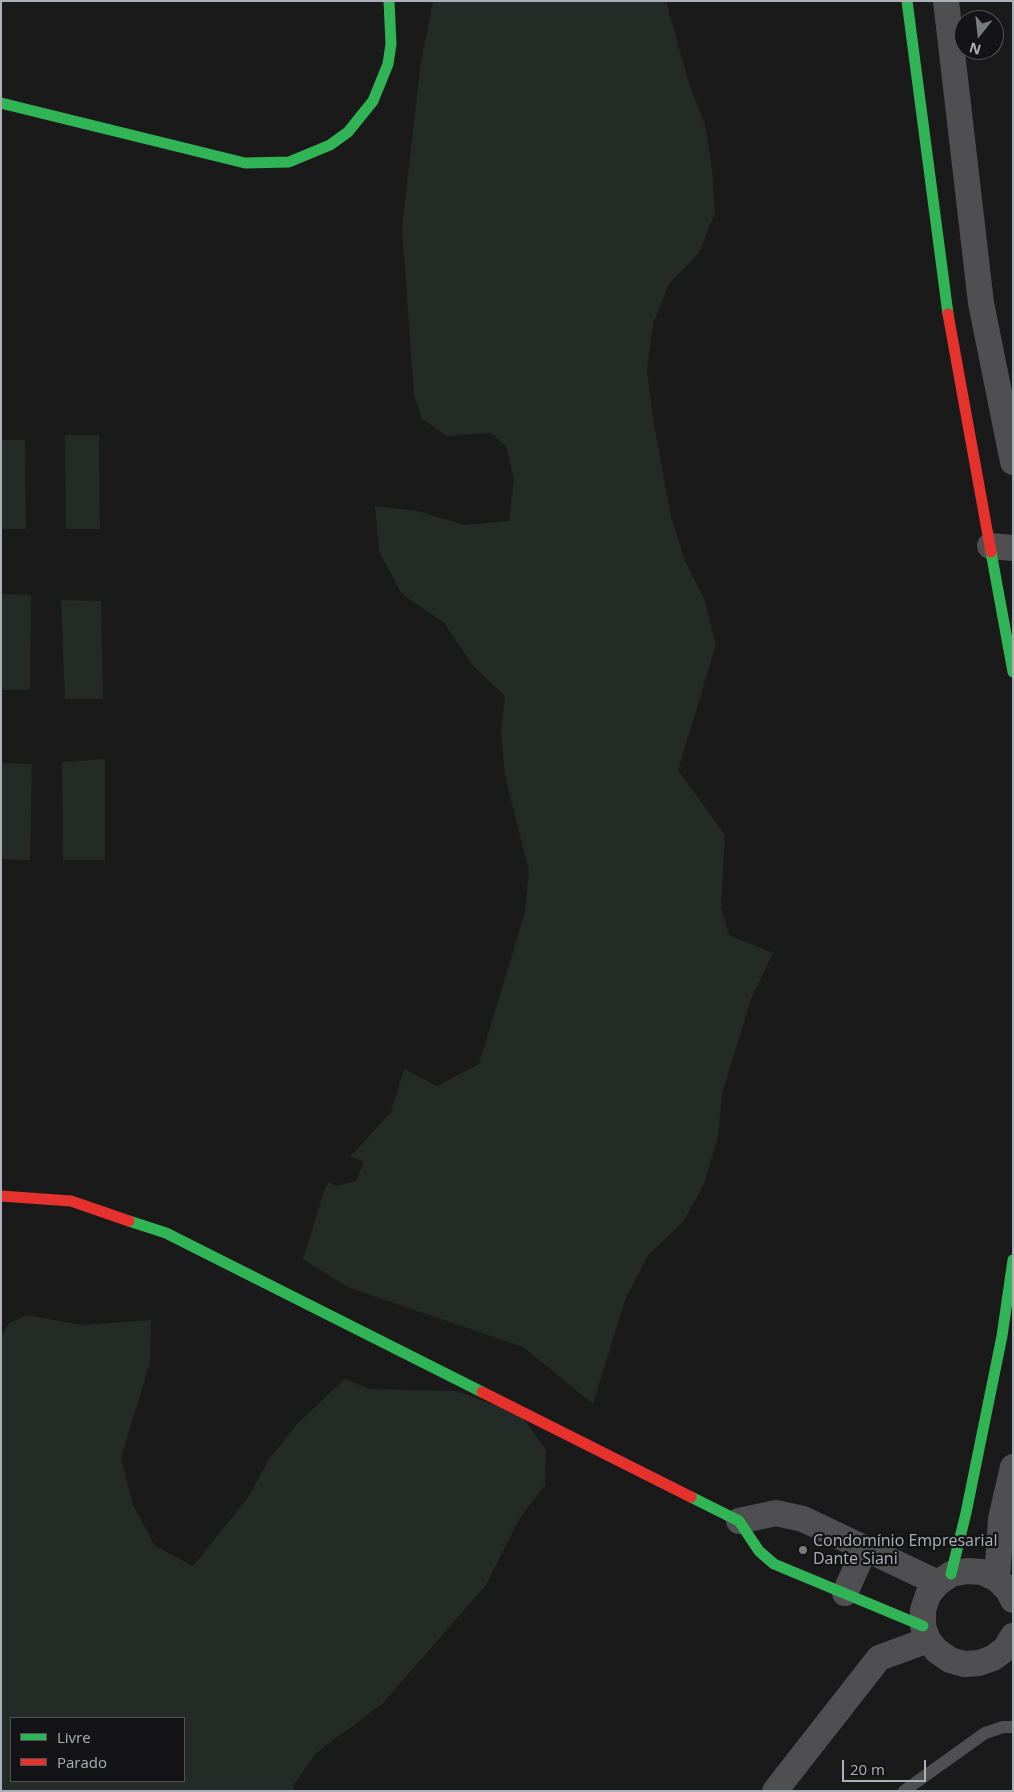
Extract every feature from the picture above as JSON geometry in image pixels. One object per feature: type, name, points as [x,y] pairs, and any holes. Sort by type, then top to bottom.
[{"type":"street","points":[[1,103],[245,163],[289,162],[330,146],[352,127],[373,101],[388,64],[391,44],[389,1]]},
{"type":"street","points":[[907,1],[946,303],[970,446],[1001,547],[1013,672]]},
{"type":"street","points":[[946,1],[981,303],[1011,448]]},
{"type":"street","points":[[970,446],[985,436],[1002,437],[1011,448]]},
{"type":"street","points":[[1,1196],[71,1201],[166,1233],[739,1521],[759,1551],[774,1564],[845,1593],[926,1633]]},
{"type":"street","points":[[1010,1648],[986,1661],[964,1664],[950,1660],[937,1651],[926,1633],[923,1610],[928,1595],[945,1578],[966,1513],[1002,1336],[1013,1260]]},
{"type":"street","points":[[997,1579],[1001,1519],[1013,1467]]},
{"type":"street","points":[[739,1521],[776,1513],[803,1519],[865,1548],[945,1578],[967,1571],[982,1572],[997,1579],[1008,1590],[1013,1600]]},
{"type":"street","points":[[845,1593],[865,1548]]},
{"type":"street","points":[[775,1791],[879,1658],[926,1633]]},
{"type":"lane","points":[[904,1791],[984,1733],[1003,1727],[1013,1727]]},
{"type":"shaded area","points":[[433,1],[666,1],[689,83],[705,125],[712,168],[715,213],[699,253],[669,284],[653,324],[647,371],[653,418],[671,517],[685,561],[704,598],[716,645],[678,770],[725,835],[721,908],[729,935],[773,953],[751,999],[722,1094],[718,1137],[704,1184],[683,1222],[648,1255],[625,1300],[593,1404],[523,1347],[347,1287],[303,1259],[325,1188],[329,1182],[336,1186],[356,1181],[364,1161],[350,1157],[391,1112],[404,1069],[437,1086],[479,1064],[525,912],[529,871],[505,776],[501,731],[505,696],[474,667],[444,623],[401,593],[379,551],[375,506],[417,511],[465,525],[509,521],[514,479],[506,446],[491,433],[446,436],[422,419],[414,395],[402,227],[421,61]]},
{"type":"shaded area","points":[[65,435],[99,435],[100,529],[66,529]]},
{"type":"shaded area","points":[[1,440],[25,440],[26,529],[1,529]]},
{"type":"shaded area","points":[[1,594],[31,595],[30,690],[1,690]]},
{"type":"shaded area","points":[[61,600],[101,601],[103,699],[65,699]]},
{"type":"shaded area","points":[[105,759],[105,860],[63,860],[62,762]]},
{"type":"shaded area","points":[[1,763],[32,764],[30,860],[1,859]]},
{"type":"shaded area","points":[[26,1315],[82,1325],[151,1320],[150,1362],[121,1458],[133,1505],[155,1546],[193,1566],[249,1496],[269,1459],[297,1424],[345,1379],[370,1389],[457,1391],[521,1415],[546,1450],[545,1485],[520,1518],[486,1585],[382,1704],[316,1753],[294,1784],[293,1791],[1,1791],[1,1338],[8,1324]]},
{"type":"traffic: fast","points":[[1,103],[245,163],[289,162],[330,145],[348,132],[373,101],[388,64],[391,44],[389,1]]},
{"type":"traffic: fast","points":[[907,1],[948,314]]},
{"type":"traffic: fast","points":[[991,552],[1013,672]]},
{"type":"traffic: fast","points":[[129,1221],[166,1233],[482,1392]]},
{"type":"traffic: fast","points":[[951,1574],[966,1513],[1002,1336],[1013,1260]]},
{"type":"traffic: fast","points":[[691,1497],[739,1521],[759,1551],[774,1564],[923,1626]]},
{"type":"traffic: jam","points":[[948,314],[991,552]]},
{"type":"traffic: jam","points":[[1,1196],[71,1201],[129,1221]]},
{"type":"traffic: jam","points":[[482,1392],[691,1497]]},
{"type":"place","name":"Condomínio Empresarial Dante Siani","points":[[803,1550]]}]
